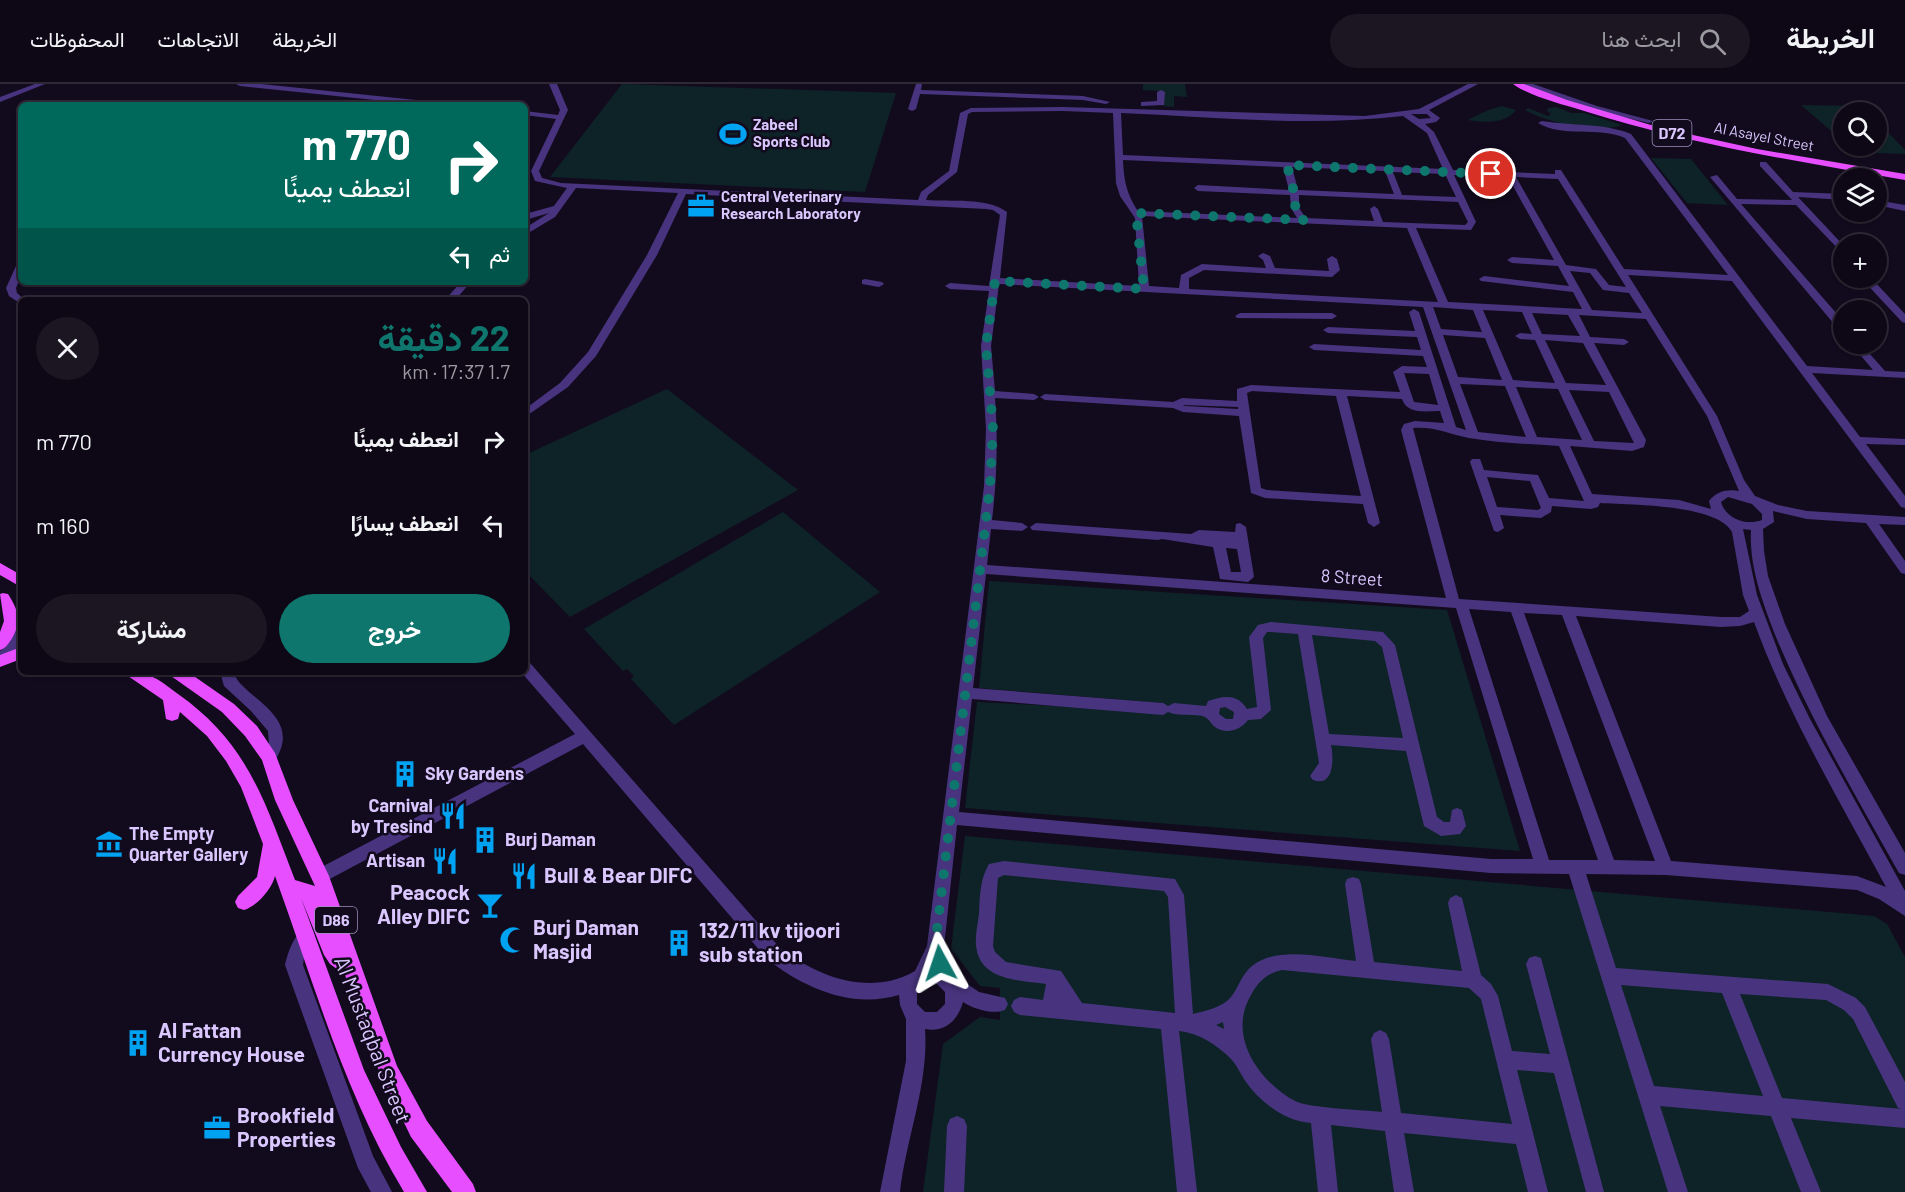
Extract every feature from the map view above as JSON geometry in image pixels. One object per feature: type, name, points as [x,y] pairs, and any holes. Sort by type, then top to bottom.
[{"type":"main road","points":[[1507,84],[1531,86]]},
{"type":"main road","name":"Al Asayel Street","points":[[1517,84],[1531,86],[1649,121],[1831,162]]},
{"type":"main road","name":"Al Asayel Street","points":[[1531,86],[1595,112],[1667,132],[1831,162]]},
{"type":"main road","points":[[1831,162],[1905,179]]},
{"type":"main road","name":"D72","points":[[1831,162],[1905,170]]},
{"type":"main road","points":[[0,568],[18,580]]},
{"type":"main road","points":[[1,597],[18,606]]},
{"type":"main road","points":[[0,645],[10,629],[12,620],[11,611],[1,597]]},
{"type":"main road","points":[[0,660],[18,654]]},
{"type":"main road","name":"Al Mustaqbal Street","points":[[138,675],[198,717],[233,758],[250,786],[368,1106],[392,1154],[416,1192]]},
{"type":"main road","name":"Al Mustaqbal Street","points":[[180,675],[228,708],[251,731],[269,758],[284,800],[320,876],[389,1071],[432,1149],[465,1192]]},
{"type":"main road","points":[[171,696],[172,715]]},
{"type":"main road","points":[[244,902],[266,881],[272,844]]},
{"type":"main road","points":[[289,887],[305,890],[311,894],[333,954],[341,964],[354,969]]},
{"type":"street","points":[[0,100],[41,84]]},
{"type":"street","points":[[240,84],[416,102]]},
{"type":"street","points":[[553,84],[564,108],[535,173],[545,182],[573,186],[683,192],[986,206],[1001,211],[1004,217],[986,346],[993,447],[986,524],[935,947],[907,994],[918,1041],[916,1066],[889,1191]]},
{"type":"street","points":[[921,203],[924,194],[952,172],[964,114],[967,111],[1009,108],[1319,118],[1383,116],[1411,118],[1433,114],[1474,84]]},
{"type":"street","points":[[912,109],[919,88],[1083,98],[1097,102],[1154,104],[1162,102],[1161,92]]},
{"type":"street","points":[[1117,111],[1120,187],[1136,213],[1144,289]]},
{"type":"street","points":[[1411,118],[1421,111],[1433,114]]},
{"type":"street","points":[[528,113],[560,117]]},
{"type":"street","points":[[1430,132],[1433,114]]},
{"type":"street","points":[[1136,213],[1460,228],[1471,226],[1472,222],[1430,132],[1411,118]]},
{"type":"street","points":[[1542,123],[1580,129],[1616,131],[1628,136],[1905,504]]},
{"type":"street","points":[[1547,133],[1580,129]]},
{"type":"street","points":[[1119,157],[1511,175],[1560,174],[1715,422],[1728,451],[1735,475],[1754,501],[1768,513],[1762,524],[1757,551],[1764,585],[1796,667],[1824,723],[1905,868]]},
{"type":"street","points":[[1763,164],[1833,240]]},
{"type":"street","points":[[1287,165],[1296,212],[1304,220]]},
{"type":"street","points":[[1388,169],[1399,196]]},
{"type":"street","points":[[1511,175],[1589,313]]},
{"type":"street","points":[[1714,177],[1833,316]]},
{"type":"street","points":[[528,230],[544,221],[558,208],[573,186]]},
{"type":"street","points":[[1198,188],[1461,200]]},
{"type":"street","points":[[528,412],[564,385],[592,354],[652,255],[683,192]]},
{"type":"street","points":[[1791,194],[1833,196]]},
{"type":"street","points":[[1734,201],[1799,203]]},
{"type":"street","points":[[1887,204],[1905,207]]},
{"type":"street","points":[[528,216],[558,208]]},
{"type":"street","points":[[1374,209],[1379,224]]},
{"type":"street","points":[[1269,219],[1272,230]]},
{"type":"street","points":[[1411,226],[1444,305]]},
{"type":"street","points":[[1263,256],[1267,258],[1271,270]]},
{"type":"street","points":[[950,286],[994,285],[1184,291],[1321,286],[1334,273],[1332,259]]},
{"type":"street","points":[[1512,260],[1593,271],[1606,288],[1633,290]]},
{"type":"street","points":[[1184,291],[1184,277],[1202,267],[1271,270],[1321,286],[1427,304],[1649,316]]},
{"type":"street","points":[[1622,272],[1735,278]]},
{"type":"street","points":[[18,273],[11,288],[12,294],[18,299]]},
{"type":"street","points":[[1484,279],[1576,290]]},
{"type":"street","points":[[865,282],[879,284]]},
{"type":"street","points":[[20,285],[19,291],[27,297]]},
{"type":"street","points":[[453,297],[463,285]]},
{"type":"street","points":[[459,297],[469,285]]},
{"type":"street","points":[[1875,288],[1905,320]]},
{"type":"street","points":[[1427,304],[1473,435]]},
{"type":"street","points":[[1477,307],[1533,441]]},
{"type":"street","points":[[1525,309],[1590,445]]},
{"type":"street","points":[[1414,312],[1452,428]]},
{"type":"street","points":[[1543,867],[1457,604],[1407,430],[1412,424],[1452,428],[1473,435],[1533,441],[1632,447],[1640,445],[1641,443],[1572,312]]},
{"type":"street","points":[[1240,316],[1328,316],[1328,330],[1333,348]]},
{"type":"street","points":[[1328,330],[1421,334]]},
{"type":"street","points":[[1437,332],[1488,334]]},
{"type":"street","points":[[1520,336],[1624,342]]},
{"type":"street","points":[[1314,347],[1427,353]]},
{"type":"street","points":[[1864,354],[1881,374]]},
{"type":"street","points":[[1804,369],[1905,375]]},
{"type":"street","points":[[1433,371],[1399,370],[1398,374],[1409,404],[1414,407],[1445,408]]},
{"type":"street","points":[[1454,380],[1613,389]]},
{"type":"street","points":[[1368,500],[1265,494],[1256,490],[1241,391],[1246,388],[1406,396]]},
{"type":"street","points":[[1341,393],[1374,523]]},
{"type":"street","points":[[990,394],[1175,405],[1182,401],[1243,408]]},
{"type":"street","points":[[1856,440],[1905,442]]},
{"type":"street","points":[[1563,443],[1586,495],[1593,499],[1679,504],[1736,494],[1809,515],[1905,521]]},
{"type":"street","points":[[1493,511],[1541,513],[1547,509],[1534,478],[1478,468],[1498,528]]},
{"type":"street","points":[[1735,475],[1731,486],[1720,496],[1715,506],[1738,532],[1746,578],[1768,644],[1804,722],[1905,907]]},
{"type":"street","points":[[1545,502],[1592,505],[1594,504],[1593,499]]},
{"type":"street","points":[[1679,504],[1728,519],[1762,524],[1809,515]]},
{"type":"street","points":[[1869,519],[1905,570]]},
{"type":"street","points":[[986,524],[1193,538],[1197,534],[1224,541],[1242,536],[1248,577],[1230,578],[1223,574],[1224,541]]},
{"type":"street","name":"8 Street","points":[[980,569],[1720,622]]},
{"type":"street","points":[[1516,608],[1608,866]]},
{"type":"street","points":[[1567,611],[1666,868]]},
{"type":"street","points":[[1720,622],[1750,620],[1756,612]]},
{"type":"street","points":[[1720,622],[1746,627],[1768,644]]},
{"type":"street","points":[[965,693],[1211,712],[1213,705],[1225,701],[1234,704],[1242,714],[1256,715],[1264,710],[1257,633],[1267,627],[1373,635],[1386,642],[1430,821],[1441,829],[1454,829],[1458,826],[1457,815]]},
{"type":"street","points":[[1304,630],[1327,763],[1318,776]]},
{"type":"street","points":[[0,645],[18,634]]},
{"type":"street","points":[[0,660],[18,646]]},
{"type":"street","points":[[528,670],[772,953],[785,964],[816,982],[891,997],[922,1020],[943,1017],[992,1003],[966,995],[948,981],[934,975],[893,989],[870,992]]},
{"type":"street","points":[[227,675],[228,681],[253,704],[275,730],[277,742],[269,758]]},
{"type":"street","points":[[320,876],[585,736]]},
{"type":"street","points":[[1323,739],[1411,745]]},
{"type":"street","points":[[951,818],[1474,865],[1666,868],[1857,883],[1885,894],[1905,907]]},
{"type":"street","points":[[1857,883],[1876,878],[1882,865]]},
{"type":"street","points":[[1575,866],[1678,1192]]},
{"type":"street","points":[[1077,1012],[1060,982],[1054,977],[1000,969],[992,964],[986,955],[984,946],[990,876],[995,869],[1169,884],[1176,895],[1187,1192]]},
{"type":"street","points":[[1353,884],[1365,969]]},
{"type":"street","points":[[1456,903],[1473,980]]},
{"type":"street","points":[[307,936],[296,954],[294,965],[365,1161],[382,1192]]},
{"type":"street","points":[[916,1066],[925,1042],[955,998],[935,947]]},
{"type":"street","points":[[1241,1057],[1233,1036],[1235,1005],[1253,975],[1274,963],[1290,962],[1473,980],[1480,984],[1489,996],[1538,1192]]},
{"type":"street","points":[[1535,964],[1595,1191]]},
{"type":"street","points":[[1610,976],[1827,992],[1850,1004],[1866,1023],[1905,1101]]},
{"type":"street","points":[[1048,1008],[1054,993],[1054,977]]},
{"type":"street","points":[[1727,984],[1811,1192]]},
{"type":"street","points":[[1020,1006],[1182,1022],[1215,1017],[1235,1005]]},
{"type":"street","points":[[1182,1022],[1218,1036],[1241,1057],[1262,1086],[1279,1103],[1300,1113],[1523,1135]]},
{"type":"street","points":[[1380,1039],[1404,1192]]},
{"type":"street","points":[[1505,1060],[1562,1064]]},
{"type":"street","points":[[1647,1095],[1905,1119]]},
{"type":"street","points":[[1320,1115],[1328,1192]]},
{"type":"street","points":[[954,1192],[957,1126]]},
{"type":"green space","name":"Zabeel Sports Club","points":[[622,84],[896,93],[865,192],[550,177]]},
{"type":"green space","points":[[1143,84],[1185,84],[1187,97],[1174,96],[1174,107],[1163,106],[1162,91],[1143,90]]},
{"type":"green space","points":[[1801,105],[1833,106],[1833,134]]},
{"type":"green space","points":[[1502,106],[1516,110],[1512,115],[1500,120],[1480,122],[1468,120],[1484,112]]},
{"type":"green space","points":[[1556,107],[1571,113],[1584,113],[1622,125],[1600,128],[1573,126],[1546,119],[1525,110],[1528,108],[1548,116],[1551,114],[1547,111],[1548,108]]},
{"type":"green space","points":[[1887,131],[1905,150],[1905,154],[1887,153]]},
{"type":"green space","points":[[1651,158],[1691,159],[1728,205],[1687,203]]},
{"type":"green space","points":[[667,389],[798,490],[570,617],[528,574],[528,454]]},
{"type":"green space","points":[[783,512],[880,592],[674,725],[631,679],[634,676],[627,669],[623,671],[584,629]]},
{"type":"green space","points":[[989,581],[1447,610],[1520,851],[965,808],[977,702],[1157,711],[1162,703],[979,688]]},
{"type":"green space","points":[[965,836],[1874,916],[1887,924],[1905,957],[1905,1192],[923,1192],[943,1044],[980,1017],[1000,1020],[1000,988],[980,986],[951,949]]},
{"type":"place","name":"Zabeel Sports Club","points":[[733,134]]},
{"type":"place","name":"Central Veterinary Research Laboratory","points":[[701,206]]},
{"type":"place","name":"Sky Gardens","points":[[405,774]]},
{"type":"place","name":"Carnival by Tresind","points":[[453,816]]},
{"type":"place","name":"Burj Daman","points":[[485,840]]},
{"type":"place","name":"The Empty Quarter Gallery","points":[[109,844]]},
{"type":"place","name":"Artisan","points":[[445,861]]},
{"type":"place","name":"Bull & Bear DIFC","points":[[524,876]]},
{"type":"place","name":"Peacock Alley DIFC","points":[[490,905]]},
{"type":"place","name":"Burj Daman Masjid","points":[[513,940]]},
{"type":"place","name":"132/11 kv tijoori sub station","points":[[679,943]]},
{"type":"place","name":"Al Fattan Currency House","points":[[138,1043]]},
{"type":"place","name":"Brookfield Properties","points":[[217,1128]]},
{"type":"route","points":[[940,963],[935,947],[990,486],[993,429],[986,346],[995,281],[1144,289],[1139,220],[1136,213],[1304,220],[1295,208],[1296,200],[1287,165],[1491,174]]}]
